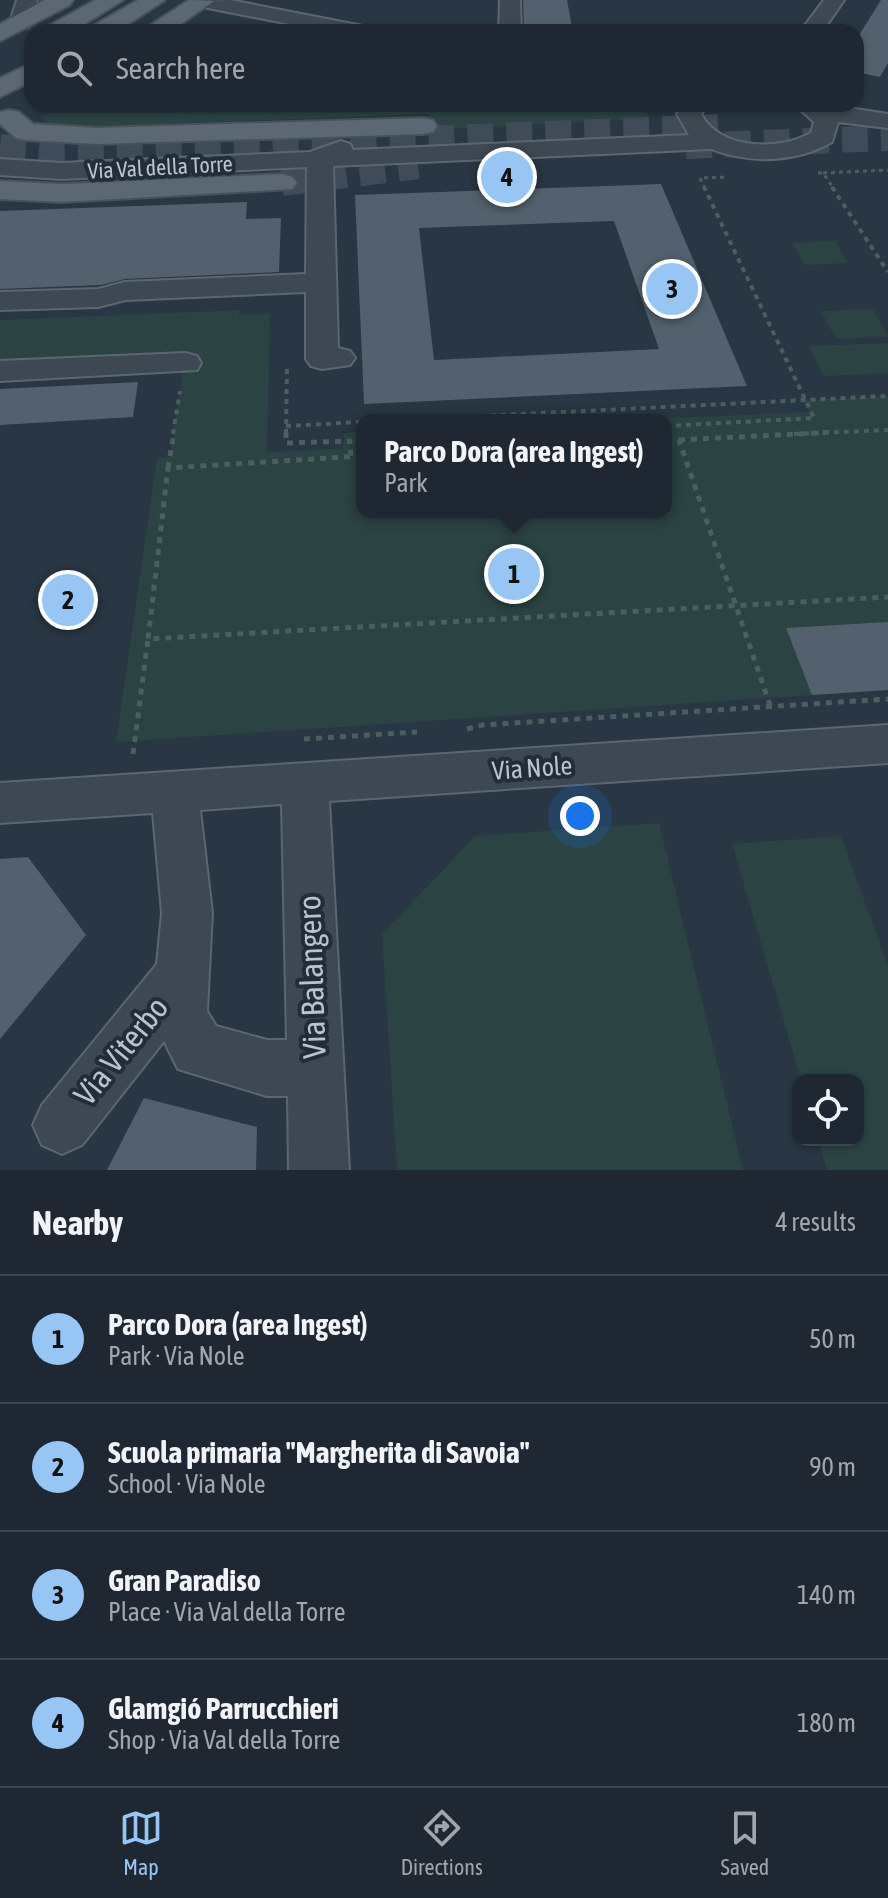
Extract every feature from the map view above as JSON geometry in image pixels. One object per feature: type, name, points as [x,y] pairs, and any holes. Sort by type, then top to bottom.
[{"type":"main road","points":[[0,63],[20,25],[62,0]]},
{"type":"main road","points":[[69,24],[112,0]]},
{"type":"main road","points":[[113,24],[154,0]]},
{"type":"main road","points":[[196,0],[204,0]]},
{"type":"main road","points":[[165,24],[204,0]]},
{"type":"main road","points":[[0,89],[24,76]]},
{"type":"main road","points":[[13,115],[26,132],[97,136],[423,126]]},
{"type":"main road","points":[[0,190],[62,193],[282,183]]},
{"type":"street","points":[[204,0],[323,24]]},
{"type":"street","points":[[510,0],[510,24]]},
{"type":"street","points":[[817,24],[834,0]]},
{"type":"street","points":[[694,113],[714,141],[744,149],[777,151],[807,147],[816,118],[885,124]]},
{"type":"street","name":"Via Val della Torre","points":[[320,160],[321,155],[333,150],[623,135],[665,130],[694,113]]},
{"type":"street","name":"Via Val della Torre","points":[[0,167],[61,171],[714,141]]},
{"type":"street","points":[[320,160],[322,359],[339,358]]},
{"type":"street","points":[[0,301],[98,298],[125,291],[322,282]]},
{"type":"street","points":[[0,371],[185,363]]},
{"type":"street","name":"Via Nole","points":[[0,803],[888,744]]},
{"type":"street","name":"Via Balangero","points":[[305,783],[319,1170]]},
{"type":"street","points":[[175,792],[187,913],[180,977],[180,1016],[198,1049],[267,1068],[315,1068]]},
{"type":"street","name":"Via Viterbo","points":[[62,1125],[180,977]]},
{"type":"path","points":[[808,173],[888,170]]},
{"type":"path","points":[[823,173],[888,272]]},
{"type":"path","points":[[672,426],[814,418],[700,178],[732,177]]},
{"type":"path","points":[[287,366],[286,443],[350,441],[351,457]]},
{"type":"path","points":[[522,414],[888,396]]},
{"type":"path","points":[[286,426],[356,422]]},
{"type":"path","points":[[672,441],[888,430]]},
{"type":"path","points":[[679,440],[786,750]]},
{"type":"path","points":[[133,757],[168,468],[356,457]]},
{"type":"path","points":[[148,639],[888,597]]},
{"type":"green space","points":[[647,112],[648,119],[430,130],[428,114],[77,127],[46,124],[42,116],[49,113]]},
{"type":"green space","points":[[835,241],[848,263],[805,265],[792,243]]},
{"type":"green space","points":[[873,309],[888,337],[836,339],[821,311]]},
{"type":"green space","points":[[240,310],[239,315],[270,314],[267,452],[343,449],[344,433],[356,432],[356,518],[672,518],[672,418],[809,412],[804,400],[888,396],[888,690],[116,742],[157,458],[170,457],[184,363],[0,371],[0,320]]},
{"type":"green space","points":[[888,343],[888,373],[824,376],[809,346]]},
{"type":"green space","points":[[659,823],[743,1170],[397,1170],[382,934],[475,836]]},
{"type":"green space","points":[[841,836],[888,966],[888,1170],[827,1170],[820,1146],[864,1146],[864,1074],[799,1074],[732,844]]},
{"type":"building","points":[[523,0],[567,0],[572,24],[524,24]]},
{"type":"building","points":[[881,0],[888,0],[888,63],[880,77],[864,74],[864,27]]},
{"type":"building","points":[[661,184],[747,386],[364,404],[355,195]],"holes":[[[614,221],[659,349],[434,360],[419,228]]]},
{"type":"building","points":[[247,202],[246,219],[281,218],[279,272],[0,289],[0,211]]},
{"type":"building","points":[[138,382],[133,417],[0,425],[0,389]]},
{"type":"building","points":[[888,622],[888,690],[812,695],[786,628]]},
{"type":"building","points":[[28,857],[86,935],[0,1039],[0,859]]},
{"type":"building","points":[[144,1098],[257,1127],[256,1170],[107,1170]]},
{"type":"tunnel","points":[[0,147],[57,152],[128,151],[718,127]]},
{"type":"tunnel","points":[[686,146],[888,138]]},
{"type":"tunnel","points":[[282,183],[418,166]]},
{"type":"place","name":"Glamgió Parrucchieri","points":[[507,177]]},
{"type":"place","name":"Gran Paradiso","points":[[672,289]]},
{"type":"place","name":"Parco Dora (area Ingest)","points":[[514,574]]},
{"type":"place","name":"Scuola primaria \"Margherita di Savoia\"","points":[[68,600]]}]
